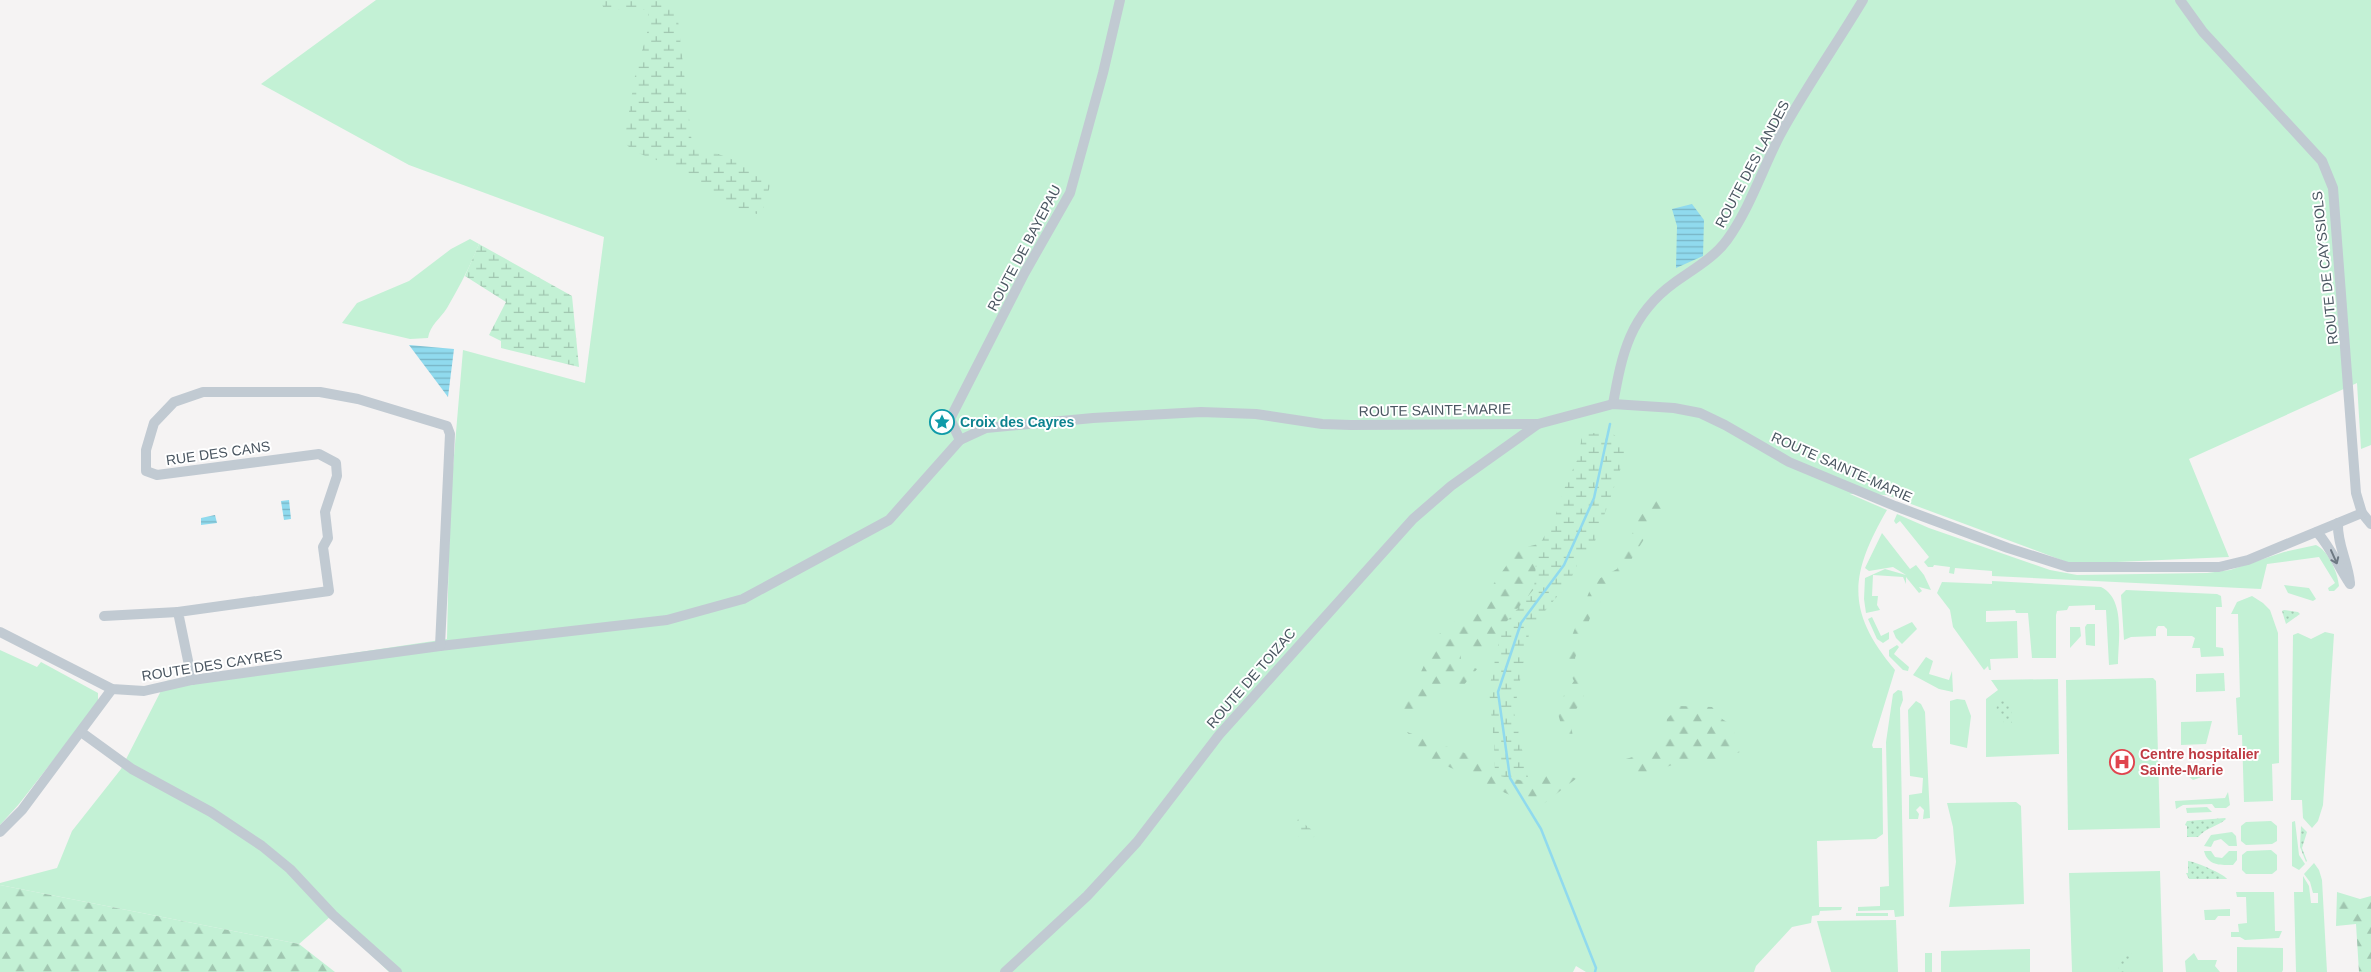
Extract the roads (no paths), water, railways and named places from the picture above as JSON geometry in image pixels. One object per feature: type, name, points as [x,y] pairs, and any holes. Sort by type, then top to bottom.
[{"type":"street","name":"ROUTE DE BAYEPAU","points":[[960,440],[950,419],[1024,274],[1070,193],[1103,73],[1120,0]]},
{"type":"street","name":"ROUTE DES LANDES","points":[[1613,404],[1620,364],[1640,315],[1664,291],[1726,242],[1740,219],[1780,135],[1864,0]]},
{"type":"street","name":"ROUTE DE CAYSSIOLS","points":[[2180,0],[2203,32],[2322,161],[2334,188],[2356,493],[2362,513],[2371,524]]},
{"type":"street","name":"RUE DES CANS","points":[[178,612],[329,591],[323,546],[328,538],[324,512],[337,476],[336,463],[319,454],[157,475],[146,471],[146,450],[154,423],[174,402],[202,392],[320,392],[358,399],[447,426],[450,434],[446,480],[440,646]]},
{"type":"street","name":"ROUTE SAINTE-MARIE","points":[[960,440],[986,428],[1093,418],[1201,412],[1256,414],[1322,424],[1538,424],[1613,404],[1674,408],[1700,413],[1798,466],[1910,512],[2068,568],[2219,567],[2248,560],[2362,513]]},
{"type":"street","name":"ROUTE DE TOIZAC","points":[[1006,972],[1087,896],[1138,842],[1219,735],[1413,519],[1451,486],[1538,424]]},
{"type":"street","name":"ROUTE DES CAYRES","points":[[0,632],[112,689],[144,691],[192,680],[440,646],[667,620],[743,599],[889,520],[960,440]]},
{"type":"street","points":[[2317,532],[2330,547],[2340,570],[2350,584],[2349,568],[2337,539],[2338,523]]},
{"type":"street","points":[[104,616],[178,612],[192,680]]},
{"type":"street","points":[[0,832],[22,810],[112,689]]},
{"type":"street","points":[[81,732],[132,769],[211,812],[247,835],[290,869],[333,915],[397,972]]},
{"type":"water","points":[[1692,204],[1704,220],[1703,256],[1676,268],[1677,226],[1672,209]]},
{"type":"water","points":[[409,345],[454,349],[448,397]]},
{"type":"water","points":[[289,500],[291,519],[284,520],[281,501]]},
{"type":"water","points":[[215,515],[217,523],[201,525],[201,518]]},
{"type":"waterway","points":[[1595,972],[1596,968],[1541,829],[1510,778],[1498,692],[1521,623],[1564,565],[1594,498],[1610,424]]},
{"type":"place","name":"Croix des Cayres","points":[[942,422]]},
{"type":"place","name":"Centre hospitalier Sainte-Marie","points":[[2122,762]]}]
